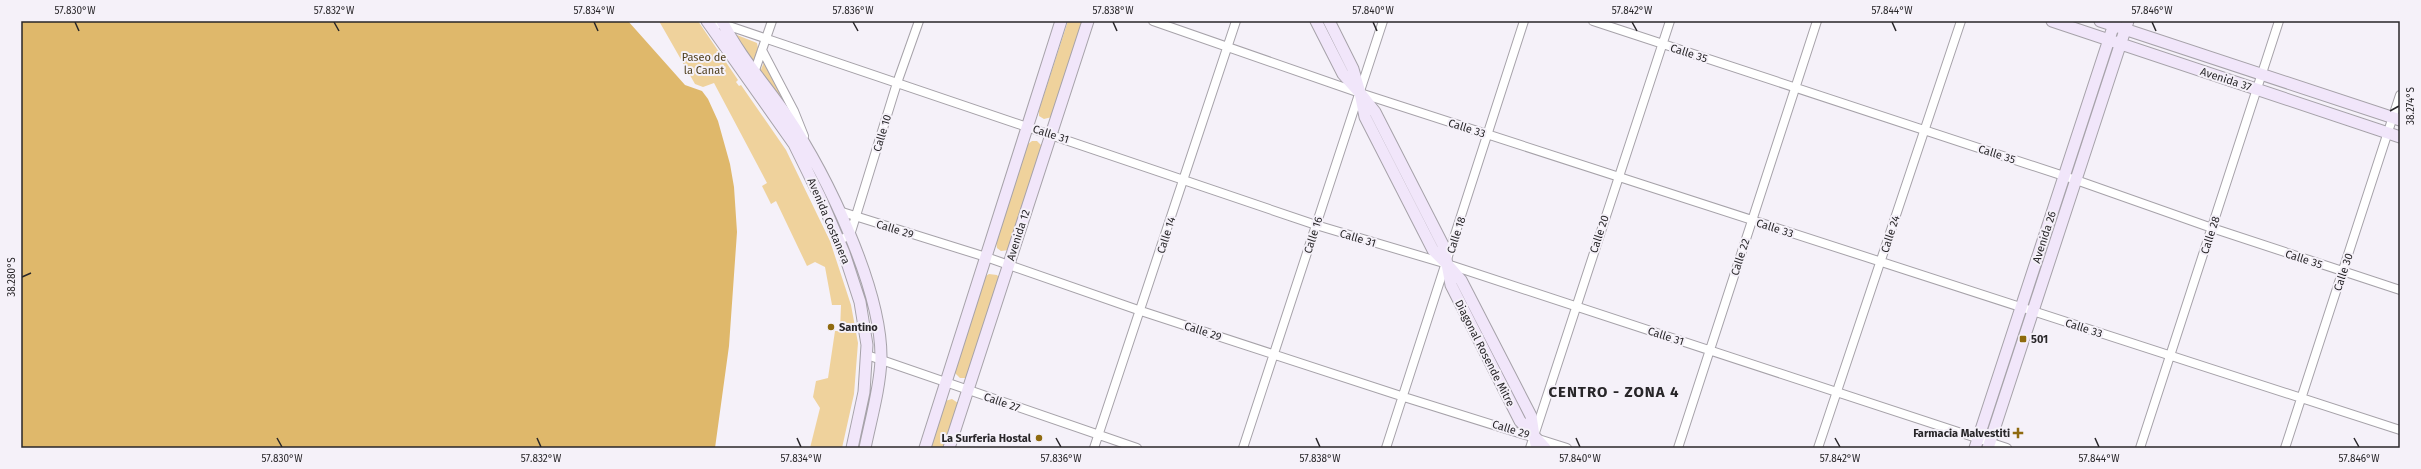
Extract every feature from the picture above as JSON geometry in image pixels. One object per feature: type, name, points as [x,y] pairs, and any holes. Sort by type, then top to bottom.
[{"type":"main road","points":[[925,448],[1061,21]]},
{"type":"main road","name":"Avenida 12","points":[[949,448],[1088,21]]},
{"type":"main road","name":"Diagonal Rosende Mitre","points":[[1316,21],[1343,74],[1375,112],[1440,238],[1447,264],[1461,280],[1531,416],[1537,448]]},
{"type":"main road","name":"Diagonal Rosende Mitre","points":[[1329,21],[1354,69],[1360,93]]},
{"type":"main road","name":"Avenida 37","points":[[2052,21],[2400,137]]},
{"type":"main road","name":"Avenida 37","points":[[2100,21],[2126,25],[2261,74],[2396,119]]},
{"type":"main road","name":"Avenida Costanera","points":[[709,23],[794,144],[845,238],[872,303],[878,332],[881,360],[865,448]]},
{"type":"main road","name":"Avenida Costanera","points":[[722,23],[754,73],[785,114],[813,159],[839,211],[866,334],[867,355],[864,392],[852,448]]},
{"type":"main road","name":"Avenida 26","points":[[1976,443],[2115,23]]},
{"type":"main road","name":"Avenida 26","points":[[1989,445],[2126,25]]},
{"type":"main road","points":[[1534,436],[1545,448]]},
{"type":"street","points":[[754,73],[772,21]]},
{"type":"street","name":"Calle 10","points":[[845,238],[856,217],[897,83],[919,21]]},
{"type":"street","name":"Calle 33","points":[[1153,21],[1360,93],[1488,135],[2400,430]]},
{"type":"street","name":"Calle 14","points":[[1094,448],[1141,311],[1236,21]]},
{"type":"street","name":"Calle 16","points":[[1243,448],[1383,21]]},
{"type":"street","name":"Calle 18","points":[[1386,448],[1447,264],[1524,21]]},
{"type":"street","name":"Calle 35","points":[[1593,21],[2064,176],[2212,228],[2400,290]]},
{"type":"street","name":"Calle 20","points":[[1530,448],[1670,21]]},
{"type":"street","name":"Calle 22","points":[[1678,448],[1817,21]]},
{"type":"street","name":"Calle 24","points":[[1818,448],[1961,21]]},
{"type":"street","name":"Calle 28","points":[[2140,448],[2279,21]]},
{"type":"street","name":"Calle 31","points":[[709,23],[722,23],[1316,225],[1447,264],[1837,392],[1976,443],[2007,448]]},
{"type":"street","points":[[762,50],[794,111],[813,159]]},
{"type":"street","name":"Calle 30","points":[[2285,448],[2344,272],[2387,132],[2396,119],[2400,95]]},
{"type":"street","name":"Calle 29","points":[[839,211],[1009,264],[1141,311],[1404,397],[1534,436],[1567,448]]},
{"type":"street","name":"Calle 27","points":[[867,355],[1137,448]]},
{"type":"green space","name":"Paseo de la Canat","points":[[659,21],[698,21],[738,80],[736,82],[739,86],[741,85],[786,150],[830,241],[851,305],[858,343],[854,394],[842,448],[810,448],[820,408],[813,397],[816,381],[828,378],[835,331],[840,331],[841,305],[832,305],[825,267],[815,262],[807,266],[776,201],[771,204],[762,186],[767,183],[714,83],[703,87],[695,84]]},
{"type":"green space","points":[[1068,21],[1084,21],[1052,117],[1044,119],[1039,116],[1039,110]]},
{"type":"green space","points":[[732,33],[757,43],[758,48],[753,63]]},
{"type":"green space","points":[[764,62],[790,112],[760,72]]},
{"type":"green space","points":[[1032,141],[1037,141],[1042,146],[1009,250],[1001,251],[997,248],[996,242],[1028,144]]},
{"type":"green space","points":[[989,274],[997,275],[1000,279],[966,378],[960,378],[954,372],[984,277]]},
{"type":"green space","points":[[952,399],[958,403],[946,448],[929,448],[945,401]]},
{"type":"shaded area","points":[[21,21],[628,21],[685,85],[702,91],[708,99],[718,121],[730,164],[734,187],[737,232],[729,346],[715,448],[21,448]]},
{"type":"place","name":"Santino","points":[[831,327]]},
{"type":"place","name":"501","points":[[2023,339]]},
{"type":"place","name":"Farmacia Malvestiti","points":[[2018,433]]},
{"type":"place","name":"La Surferia Hostal","points":[[1039,438]]},
{"type":"district","name":"CENTRO - ZONA 4","points":[[1614,392]]}]
